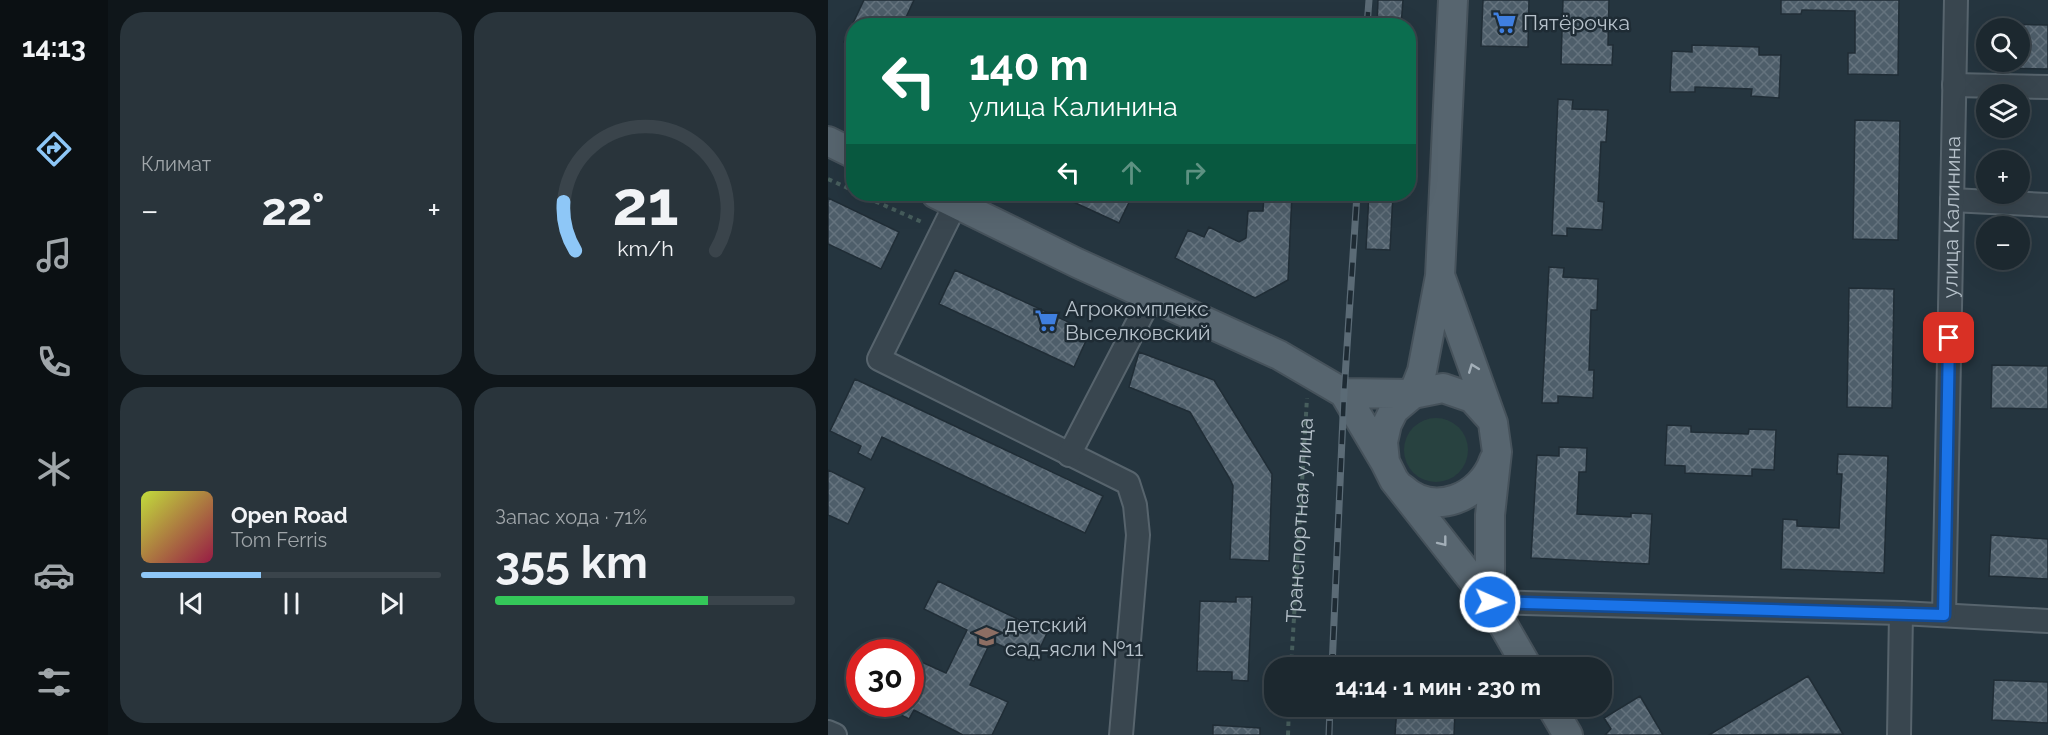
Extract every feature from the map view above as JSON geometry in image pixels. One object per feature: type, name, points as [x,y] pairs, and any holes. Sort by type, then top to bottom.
[{"type":"main road","points":[[1453,0],[1440,276],[1422,371],[1413,394],[1394,410],[1387,424],[1383,442],[1390,471],[1407,492],[1424,500],[1439,503],[1459,499],[1477,489],[1490,474],[1497,452]]},
{"type":"main road","points":[[828,141],[846,150]]},
{"type":"main road","points":[[952,201],[1151,297],[1279,355],[1344,393],[1413,394],[1443,388],[1472,398],[1484,408],[1493,423]]},
{"type":"main road","points":[[1440,276],[1493,423],[1497,452],[1490,515],[1490,602]]},
{"type":"main road","points":[[1344,393],[1390,471],[1490,602],[1522,657]]},
{"type":"main road","points":[[1557,717],[1568,735]]},
{"type":"street","name":"улица Калинина","points":[[1944,615],[1956,0]]},
{"type":"street","points":[[1954,85],[2048,87]]},
{"type":"street","points":[[1952,200],[2048,205]]},
{"type":"street","points":[[946,201],[942,231],[879,359],[1128,483],[1136,505],[1138,535],[1121,735]]},
{"type":"street","points":[[1069,455],[1151,297]]},
{"type":"street","points":[[1490,602],[1901,613],[2048,621]]},
{"type":"street","points":[[1899,735],[1901,613]]},
{"type":"street","points":[[828,732],[835,735]]},
{"type":"path","points":[[828,179],[846,187]]},
{"type":"path","points":[[875,201],[942,231]]},
{"type":"path","name":"Транспортная улица","points":[[1293,657],[1309,373]]},
{"type":"path","points":[[1288,735],[1289,717]]},
{"type":"green space","points":[[1430,418],[1442,418],[1459,427],[1466,438],[1468,450],[1466,462],[1459,473],[1442,482],[1430,482],[1418,477],[1409,468],[1404,456],[1404,444],[1409,432],[1418,423]]},
{"type":"building","points":[[864,0],[914,0],[906,18],[855,18]]},
{"type":"building","points":[[1378,0],[1403,0],[1402,18],[1377,18]]},
{"type":"building","name":"Пятёрочка","points":[[1483,0],[1529,0],[1528,47],[1481,46]]},
{"type":"building","points":[[1563,0],[1609,0],[1608,45],[1613,45],[1612,65],[1561,64]]},
{"type":"building","points":[[1781,0],[1899,0],[1898,75],[1848,74],[1848,53],[1855,53],[1855,11],[1802,10],[1801,14],[1781,14]]},
{"type":"building","points":[[2030,25],[2048,25],[2048,69],[2030,69]]},
{"type":"building","points":[[1692,45],[1759,47],[1759,55],[1781,55],[1779,98],[1751,96],[1752,89],[1695,87],[1695,92],[1670,92],[1672,51],[1692,52]]},
{"type":"building","points":[[1558,99],[1573,100],[1572,109],[1608,110],[1606,142],[1601,142],[1598,201],[1604,202],[1602,230],[1567,228],[1567,236],[1552,235]]},
{"type":"building","points":[[1855,120],[1900,121],[1898,240],[1853,239]]},
{"type":"building","points":[[828,198],[899,232],[881,269],[828,244]]},
{"type":"building","points":[[1071,201],[1130,201],[1119,223]]},
{"type":"building","points":[[1264,201],[1292,201],[1288,280],[1255,298],[1175,258],[1188,230],[1204,237],[1209,227],[1239,242],[1246,238],[1248,211],[1263,211]]},
{"type":"building","points":[[1369,201],[1393,201],[1390,250],[1366,249]]},
{"type":"building","points":[[1549,267],[1564,268],[1563,277],[1598,279],[1597,310],[1591,310],[1589,370],[1594,370],[1593,398],[1558,396],[1558,403],[1542,403]]},
{"type":"building","points":[[955,270],[1090,332],[1074,367],[939,304]]},
{"type":"building","points":[[1849,288],[1894,289],[1892,408],[1847,407]]},
{"type":"building","points":[[1139,352],[1214,380],[1272,474],[1269,561],[1230,559],[1233,486],[1230,479],[1190,412],[1129,387]]},
{"type":"building","points":[[1992,365],[2048,366],[2048,409],[1991,408]]},
{"type":"building","points":[[855,379],[1103,496],[1085,533],[882,437],[871,460],[858,453],[861,446],[830,431]]},
{"type":"building","points":[[1667,425],[1691,426],[1691,432],[1748,434],[1749,429],[1776,430],[1774,470],[1752,469],[1752,476],[1685,473],[1685,466],[1665,465]]},
{"type":"building","points":[[1559,447],[1587,448],[1586,472],[1579,472],[1577,514],[1631,517],[1631,513],[1652,514],[1649,564],[1531,558],[1537,455],[1559,456]]},
{"type":"building","points":[[1838,454],[1888,456],[1884,573],[1781,569],[1783,519],[1797,520],[1797,526],[1839,528],[1842,474],[1837,474]]},
{"type":"building","points":[[828,470],[865,488],[848,524],[828,515]]},
{"type":"building","points":[[1991,535],[2048,539],[2048,579],[1989,576]]},
{"type":"building","points":[[938,581],[1047,633],[1034,661],[991,641],[970,685],[1008,702],[992,735],[963,735],[924,715],[924,663],[946,673],[967,630],[924,609]]},
{"type":"building","points":[[1236,597],[1252,597],[1248,681],[1232,680],[1232,672],[1197,671],[1200,601],[1236,602]]},
{"type":"building","points":[[1808,676],[1843,734],[1709,735]]},
{"type":"building","points":[[1994,680],[2048,682],[2048,723],[1992,720]]},
{"type":"building","points":[[1640,696],[1663,735],[1605,735],[1611,729],[1604,718],[1612,717],[1612,713]]},
{"type":"building","points":[[1396,717],[1455,717],[1454,735],[1395,735]]},
{"type":"building","points":[[1213,725],[1260,728],[1260,735],[1213,735]]},
{"type":"railway","points":[[1368,18],[1369,0]]},
{"type":"railway","points":[[1332,657],[1344,393],[1357,201]]},
{"type":"railway","points":[[1329,735],[1330,717]]},
{"type":"place","name":"Пятёрочка","points":[[1505,23]]},
{"type":"place","name":"Агрокомплекс Выселковский","points":[[1047,321]]},
{"type":"place","name":"детский сад-ясли №11","points":[[987,637]]},
{"type":"route","points":[[1490,602],[1944,615],[1949,338]]}]
